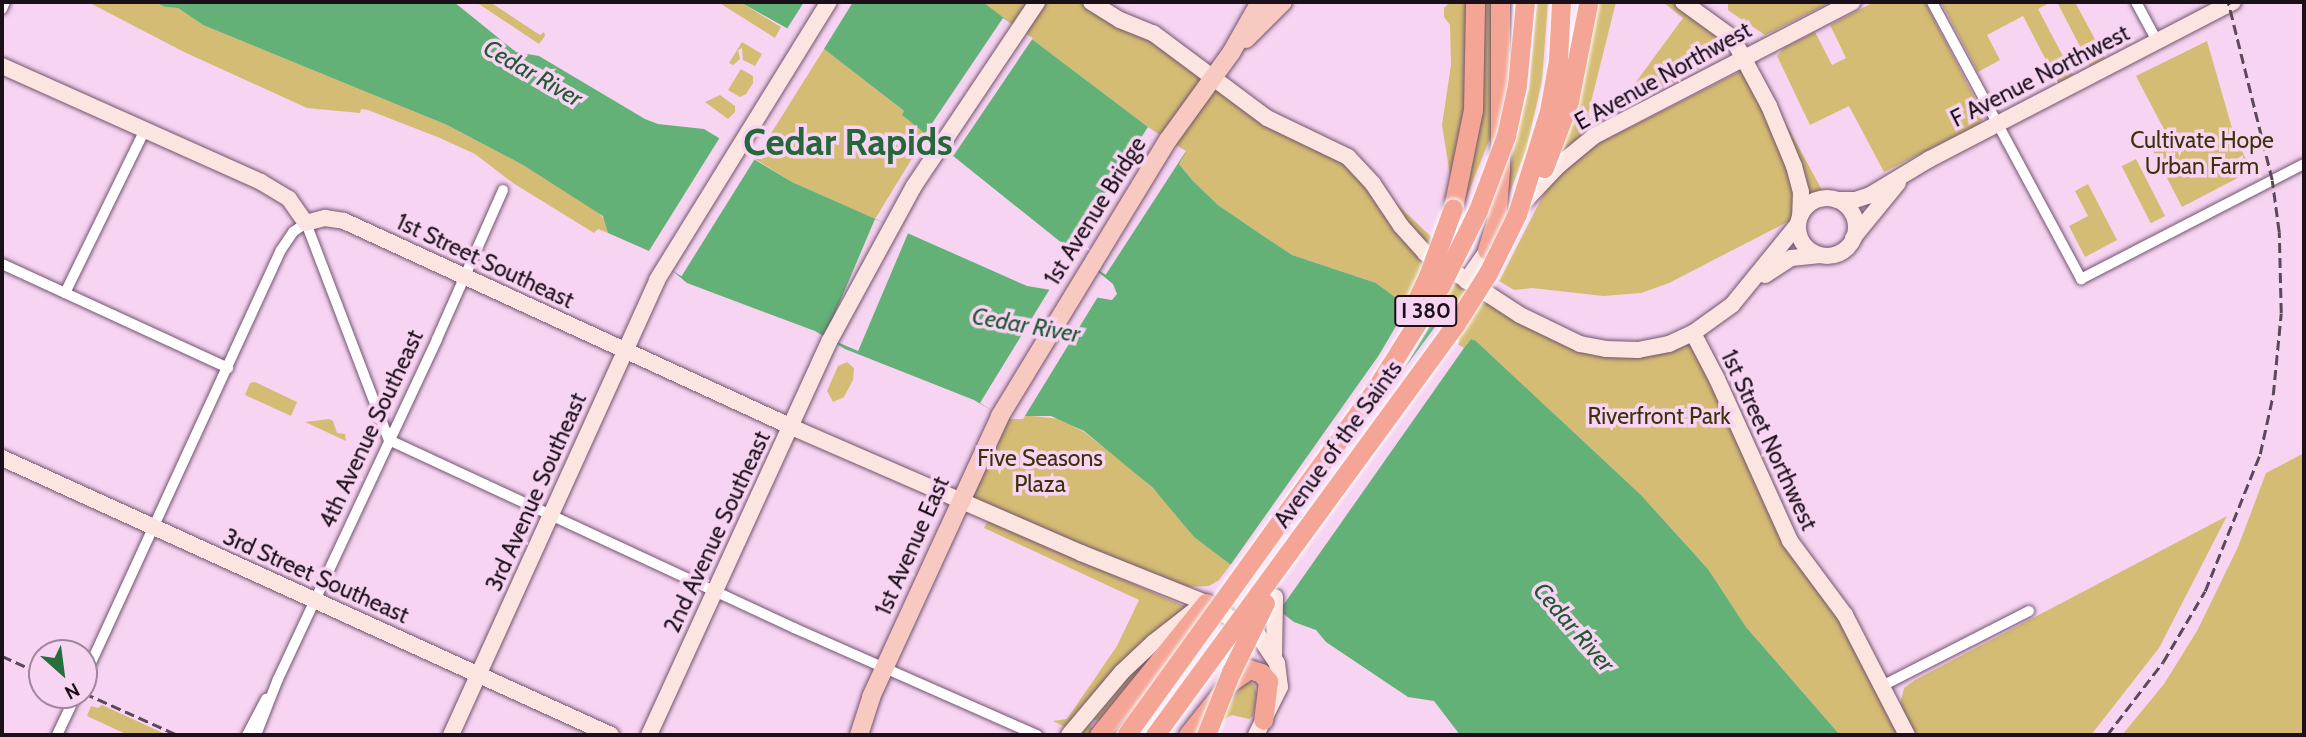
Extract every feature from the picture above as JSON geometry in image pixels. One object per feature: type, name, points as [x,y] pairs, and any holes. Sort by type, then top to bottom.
[{"type":"highway","points":[[1352,422],[1418,298],[1453,208],[1473,110],[1475,2]]},
{"type":"highway","points":[[1487,250],[1496,221],[1500,169],[1500,2]]},
{"type":"highway","name":"Avenue of the Saints","points":[[1126,735],[1352,422],[1404,347],[1441,285],[1492,176],[1506,136],[1517,85],[1525,2]]},
{"type":"highway","name":"Avenue of the Saints","points":[[1155,735],[1455,325],[1488,272],[1517,214],[1549,111],[1558,60],[1561,2]]},
{"type":"highway","points":[[1517,214],[1548,160],[1566,110],[1588,2]]},
{"type":"highway","points":[[1195,734],[1296,543]]},
{"type":"highway","points":[[1099,735],[1206,603]]},
{"type":"highway","points":[[1195,734],[1254,632]]},
{"type":"highway","points":[[1195,734],[1238,674],[1249,669],[1261,673],[1268,681],[1260,727]]},
{"type":"main road","name":"3rd Avenue Southeast","points":[[451,735],[664,268],[829,2]]},
{"type":"main road","name":"2nd Avenue Southeast","points":[[649,735],[828,344],[891,226],[935,153],[1037,2]]},
{"type":"main road","name":"1st Street Northwest","points":[[1091,2],[1120,20],[1153,33],[1267,118],[1348,157],[1373,184],[1416,245],[1520,315],[1580,344],[1606,349],[1638,350],[1669,344],[1693,333],[1717,379],[1790,541],[1845,615],[1907,735]]},
{"type":"main road","points":[[1231,53],[1260,2]]},
{"type":"main road","points":[[1231,53],[1283,2]]},
{"type":"main road","points":[[1684,2],[1730,36],[1769,106],[1794,166],[1801,191],[1799,220],[1803,245],[1818,255]]},
{"type":"main road","name":"E Avenue Northwest","points":[[1466,281],[1540,183],[1582,145],[1615,124],[1852,2]]},
{"type":"main road","name":"F Avenue Northwest","points":[[1833,199],[1863,197],[1997,124],[2233,2]]},
{"type":"main road","name":"1st Avenue Bridge","points":[[999,416],[1168,140],[1231,53]]},
{"type":"main road","points":[[2,66],[281,192],[306,223]]},
{"type":"main road","points":[[1751,284],[1791,258],[1836,254],[1845,250],[1853,238],[1855,223],[1852,213],[1812,188],[1794,166]]},
{"type":"main road","name":"F Avenue Northwest","points":[[1853,238],[1906,173]]},
{"type":"main road","points":[[1693,333],[1732,305],[1751,284],[1809,204],[1833,199]]},
{"type":"main road","name":"1st Street Southeast","points":[[306,223],[326,218],[344,221],[790,426],[1206,603],[1254,632],[1274,655]]},
{"type":"main road","name":"1st Avenue East","points":[[859,735],[871,697],[999,416]]},
{"type":"main road","name":"3rd Street Southeast","points":[[2,458],[611,735]]},
{"type":"main road","points":[[1260,727],[1280,687],[1280,673],[1274,655],[1275,597]]},
{"type":"main road","points":[[1069,735],[1138,656],[1206,603]]},
{"type":"main road","name":"1st Avenue East","points":[[845,735],[871,697]]},
{"type":"street","points":[[2,9],[5,2]]},
{"type":"street","points":[[1932,2],[2081,279],[2304,164]]},
{"type":"street","points":[[2136,2],[2157,41]]},
{"type":"street","points":[[65,293],[145,130]]},
{"type":"street","name":"4th Avenue Southeast","points":[[247,735],[275,684],[502,190]]},
{"type":"street","points":[[98,649],[156,528],[285,242],[306,223],[388,440],[715,591],[1037,735]]},
{"type":"street","points":[[2,264],[228,368]]},
{"type":"street","points":[[1882,686],[2029,611]]},
{"type":"street","name":"4th Avenue Southeast","points":[[256,735],[275,684]]},
{"type":"street","points":[[57,735],[69,709]]},
{"type":"green space","points":[[88,2],[154,2],[165,7],[178,8],[203,25],[447,125],[523,165],[598,212],[606,221],[608,233],[598,229],[594,233],[513,183],[475,154],[440,138],[368,110],[361,109],[360,113],[307,108],[184,52]]},
{"type":"green space","points":[[476,2],[490,2],[540,35],[544,32],[545,36],[539,44]]},
{"type":"green space","points":[[718,2],[740,2],[781,27],[775,38]]},
{"type":"green space","name":"Riverfront Park","points":[[983,2],[1091,2],[1366,175],[1499,301],[1606,349],[1693,333],[1809,569],[1907,735],[1840,735],[1746,627],[1708,569],[1641,495],[1476,341],[1471,339],[1464,348],[1376,283],[1292,255],[1218,205],[1179,164],[1186,151],[1148,127]]},
{"type":"green space","points":[[1450,2],[1470,2],[1470,82],[1453,194],[1442,125],[1451,65],[1450,25],[1444,17],[1444,8]]},
{"type":"green space","points":[[1481,2],[1496,2],[1492,133],[1452,234]]},
{"type":"green space","points":[[1537,2],[1548,2],[1542,82],[1526,150],[1503,211],[1501,187],[1511,160],[1529,88]]},
{"type":"green space","points":[[1596,2],[1616,2],[1588,114],[1590,119],[1596,116],[1598,123],[1561,152],[1572,116]]},
{"type":"green space","points":[[1663,2],[1675,2],[1725,41],[1727,54],[1607,115],[1604,112],[1619,105],[1683,18]]},
{"type":"green space","points":[[1728,2],[1831,2],[1765,35],[1728,10]]},
{"type":"green space","points":[[1874,2],[1925,2],[1984,116],[1980,124],[1884,172],[1849,106],[1810,125],[1777,56],[1784,48],[1815,32],[1832,65],[1846,58],[1830,25]]},
{"type":"green space","points":[[1941,2],[2051,2],[2038,9],[2073,75],[2058,83],[2023,16],[1987,35],[2000,60],[1978,72]]},
{"type":"green space","points":[[2057,2],[2075,2],[2105,58],[2090,66]]},
{"type":"green space","name":"Cultivate Hope Urban Farm","points":[[2207,41],[2232,128],[2251,171],[2182,207],[2152,149],[2169,139],[2136,76]]},
{"type":"green space","points":[[742,42],[762,54],[755,66],[743,60],[742,48],[738,50],[740,59],[733,65],[729,63]]},
{"type":"green space","points":[[824,49],[905,112],[902,115],[927,134],[875,219],[792,182],[755,159]]},
{"type":"green space","points":[[1747,68],[1758,72],[1823,192],[1820,205],[1669,283],[1641,293],[1603,296],[1532,288],[1514,290],[1499,281],[1547,188],[1589,148]]},
{"type":"green space","points":[[741,69],[753,76],[753,83],[746,94],[740,97],[728,90]]},
{"type":"green space","points":[[720,95],[735,106],[735,112],[728,119],[705,102]]},
{"type":"green space","name":"Cultivate Hope Urban Farm","points":[[2136,159],[2165,216],[2151,223],[2122,166]]},
{"type":"green space","name":"Cultivate Hope Urban Farm","points":[[2088,184],[2117,240],[2085,257],[2069,226],[2088,216],[2075,191]]},
{"type":"green space","points":[[847,362],[854,368],[853,380],[844,397],[833,402],[827,391],[838,366]]},
{"type":"green space","points":[[255,382],[297,402],[291,416],[245,395],[250,383]]},
{"type":"green space","name":"Five Seasons Plaza","points":[[1013,414],[1060,419],[1084,432],[1159,494],[1194,537],[1231,564],[1219,580],[1209,586],[1187,587],[959,499],[1001,416]]},
{"type":"green space","points":[[329,419],[333,421],[337,433],[345,434],[346,441],[305,422]]},
{"type":"green space","points":[[2304,453],[2304,735],[2122,735],[2164,684],[2197,631],[2238,547],[2266,473]]},
{"type":"green space","points":[[2227,516],[2159,648],[2091,735],[1916,735],[1900,705],[1904,688],[1915,680]]},
{"type":"green space","points":[[988,520],[1186,607],[1065,727],[1053,721],[1067,719],[1117,646],[1139,600],[984,528]]},
{"type":"green space","points":[[1162,642],[1107,716],[1103,714],[1101,722],[1093,719],[1090,727],[1097,730],[1093,735],[1078,735],[1130,673]]},
{"type":"green space","points":[[1247,680],[1254,685],[1257,694],[1253,716],[1249,719],[1232,715],[1221,721],[1226,698]]},
{"type":"green space","points":[[102,705],[163,735],[128,735],[87,716],[90,709]]},
{"type":"water","name":"Cedar River","points":[[154,2],[454,2],[516,52],[539,56],[645,119],[658,124],[704,129],[792,182],[1027,286],[1112,300],[1117,294],[1113,284],[902,115],[904,111],[824,49],[740,2],[983,2],[1148,127],[1186,152],[1179,164],[1218,205],[1292,255],[1376,283],[1464,348],[1471,339],[1476,341],[1641,495],[1708,569],[1746,627],[1840,735],[1460,735],[1434,701],[1408,697],[1326,642],[1316,630],[1294,622],[1281,612],[1283,604],[1194,537],[1153,488],[1084,431],[1051,416],[1001,416],[974,400],[845,349],[815,331],[687,283],[649,251],[608,233],[603,216],[523,165],[447,125],[203,25],[178,8],[165,7]]},
{"type":"pier","points":[[804,2],[853,2],[822,52],[785,32]]},
{"type":"pier","points":[[1003,18],[1033,38],[953,156],[924,136]]},
{"type":"pier","points":[[1148,127],[1186,152],[1106,275],[1068,250]]},
{"type":"pier","points":[[722,134],[757,156],[682,276],[647,254]]},
{"type":"pier","points":[[875,219],[908,233],[858,351],[825,337]]},
{"type":"pier","points":[[1051,287],[1099,295],[1023,419],[1005,419],[980,403]]},
{"type":"pier","points":[[1409,304],[1433,321],[1404,369],[1437,324],[1460,341],[1458,344],[1464,348],[1284,604],[1276,599],[1274,601],[1229,567],[1379,355]]},
{"type":"railway","points":[[2107,735],[2163,662],[2205,591],[2260,454],[2273,395],[2281,313],[2279,232],[2272,180],[2228,2]]},
{"type":"railway","points":[[2,656],[28,668]]},
{"type":"railway","points":[[98,699],[178,735]]},
{"type":"district","name":"Cedar Rapids","points":[[848,142]]}]
